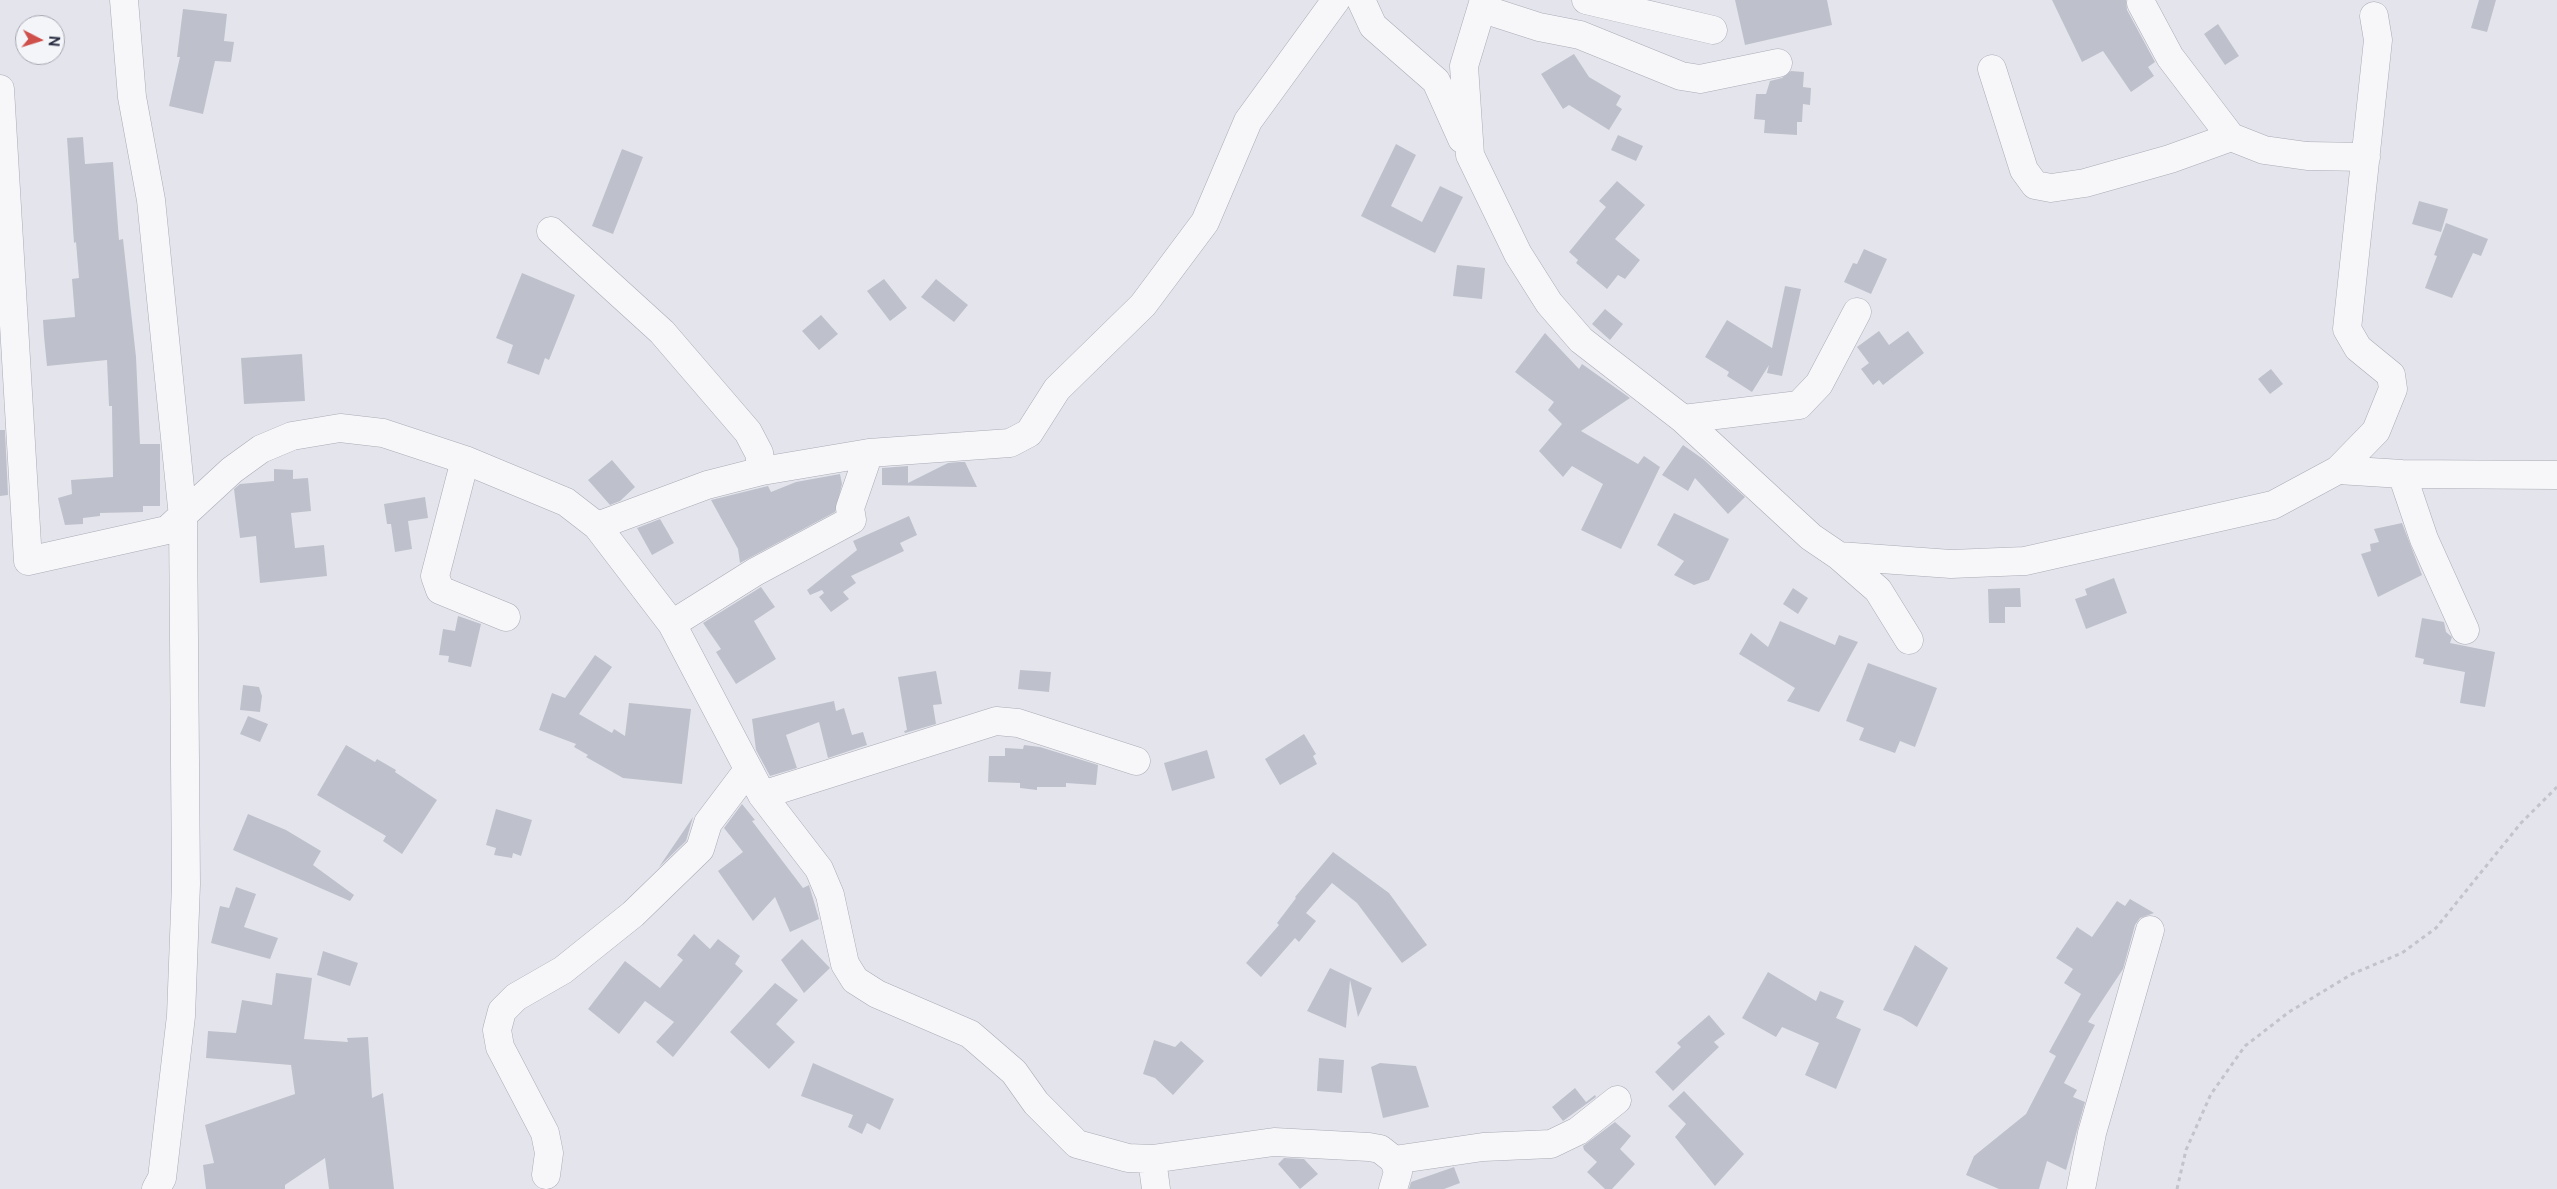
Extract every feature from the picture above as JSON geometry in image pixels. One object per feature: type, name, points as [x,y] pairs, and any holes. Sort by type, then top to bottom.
[{"type":"street","points":[[124,0],[132,97],[151,200],[184,517],[186,884],[181,1016],[160,1185]]},
{"type":"street","points":[[597,526],[707,485],[762,471],[869,453],[1010,444],[1029,433],[1057,389],[1143,305],[1205,222],[1248,121],[1336,0]]},
{"type":"street","points":[[1361,0],[1373,26],[1436,81],[1518,254],[1549,303],[1581,340],[1683,419],[1811,537],[1839,556],[1878,590],[1909,640]]},
{"type":"street","points":[[1586,0],[1713,30]]},
{"type":"street","points":[[2141,3],[2170,57],[2231,137],[2264,150],[2307,156],[2366,157]]},
{"type":"street","points":[[1470,155],[1464,66],[1484,4],[1539,27],[1580,35],[1681,76],[1700,79],[1778,64]]},
{"type":"street","points":[[1839,556],[1951,564],[2025,561],[2273,505],[2338,470],[2376,431],[2393,389],[2390,374],[2358,348],[2347,329],[2378,40],[2374,16]]},
{"type":"street","points":[[1992,69],[2024,170],[2035,185],[2051,188],[2085,183],[2170,159],[2231,137]]},
{"type":"street","points":[[0,89],[28,561],[167,530],[184,517],[232,470],[261,450],[292,436],[340,428],[384,433],[465,460],[566,502],[597,526],[672,624],[762,795],[819,869],[830,895],[844,964],[855,980],[877,994],[970,1034],[1014,1072],[1036,1104],[1077,1144],[1128,1158],[1152,1159],[1274,1142],[1369,1147],[1380,1149],[1394,1160],[1398,1172],[1392,1189]]},
{"type":"street","points":[[551,231],[662,332],[748,432],[759,453],[762,471]]},
{"type":"street","points":[[1683,419],[1799,406],[1819,384],[1857,312]]},
{"type":"street","points":[[672,624],[754,572],[852,520],[850,508],[869,453]]},
{"type":"street","points":[[465,460],[435,576],[440,590],[506,617]]},
{"type":"street","points":[[2338,470],[2402,474],[2557,475]]},
{"type":"street","points":[[2402,474],[2424,539],[2465,630]]},
{"type":"street","points":[[762,795],[996,721],[1018,723],[1136,761]]},
{"type":"street","points":[[546,1175],[549,1152],[545,1133],[500,1047],[497,1030],[502,1011],[516,997],[563,970],[633,914],[700,849],[708,823],[748,770]]},
{"type":"street","points":[[2081,1189],[2092,1133],[2150,930]]},
{"type":"street","points":[[1394,1160],[1482,1147],[1551,1144],[1578,1131],[1617,1100]]},
{"type":"street","points":[[1152,1159],[1156,1189]]},
{"type":"path","points":[[2177,1189],[2186,1150],[2211,1094],[2245,1046],[2289,1012],[2352,974],[2402,953],[2436,928],[2521,823],[2557,787]]},
{"type":"building","points":[[1735,0],[1827,0],[1832,25],[1745,45]]},
{"type":"building","points":[[2052,0],[2126,0],[2127,10],[2155,62],[2148,67],[2154,76],[2131,92],[2103,51],[2082,62]]},
{"type":"building","points":[[2479,0],[2496,0],[2487,32],[2471,28]]},
{"type":"building","points":[[183,9],[227,14],[224,41],[234,42],[231,62],[215,61],[203,114],[169,106],[180,57],[177,57]]},
{"type":"building","points":[[2218,24],[2239,56],[2225,65],[2204,34]]},
{"type":"building","points":[[1574,54],[1589,77],[1621,96],[1616,105],[1622,109],[1609,130],[1569,105],[1563,109],[1541,74]]},
{"type":"building","points":[[1791,71],[1804,72],[1803,87],[1811,88],[1810,105],[1803,104],[1802,122],[1797,122],[1797,135],[1764,133],[1765,120],[1754,119],[1756,94],[1766,94],[1770,81],[1782,78]]},
{"type":"building","points":[[1618,135],[1643,146],[1636,161],[1611,150]]},
{"type":"building","points":[[83,137],[85,164],[113,162],[119,240],[123,239],[136,357],[140,444],[160,444],[160,506],[143,506],[143,512],[100,513],[100,516],[83,518],[83,524],[65,525],[58,498],[72,494],[71,480],[113,477],[112,406],[109,406],[107,360],[47,366],[44,336],[43,320],[75,317],[72,279],[79,278],[76,242],[74,243],[67,138]]},
{"type":"building","points":[[1396,144],[1416,155],[1391,206],[1422,222],[1440,186],[1463,197],[1435,253],[1361,216]]},
{"type":"building","points":[[622,149],[643,157],[613,234],[592,226]]},
{"type":"building","points":[[1617,181],[1645,205],[1615,239],[1640,260],[1625,279],[1618,275],[1607,289],[1576,263],[1578,260],[1569,252],[1606,207],[1599,201]]},
{"type":"building","points":[[2419,201],[2448,209],[2441,232],[2412,224]]},
{"type":"building","points":[[2446,223],[2488,239],[2481,256],[2473,253],[2452,298],[2425,288],[2437,256],[2434,255]]},
{"type":"building","points":[[1864,249],[1887,259],[1871,294],[1844,282],[1853,263],[1857,264]]},
{"type":"building","points":[[1457,265],[1485,268],[1482,299],[1453,296]]},
{"type":"building","points":[[522,273],[575,295],[549,360],[545,358],[539,375],[507,363],[513,345],[496,338]]},
{"type":"building","points":[[884,279],[907,308],[890,321],[867,291]]},
{"type":"building","points":[[936,279],[968,305],[954,322],[921,297]]},
{"type":"building","points":[[1785,286],[1801,289],[1782,376],[1767,373],[1769,365],[1752,392],[1727,376],[1729,372],[1705,357],[1727,320],[1772,348]]},
{"type":"building","points":[[1605,309],[1623,324],[1610,340],[1592,324]]},
{"type":"building","points":[[821,315],[838,334],[819,350],[802,331]]},
{"type":"building","points":[[1879,331],[1889,345],[1908,331],[1924,353],[1883,385],[1879,380],[1873,385],[1861,369],[1869,363],[1857,347]]},
{"type":"building","points":[[1545,333],[1579,369],[1582,364],[1630,398],[1581,431],[1638,464],[1644,456],[1660,467],[1621,549],[1581,530],[1603,484],[1572,466],[1563,477],[1539,451],[1562,424],[1548,410],[1554,402],[1515,372]]},
{"type":"building","points":[[302,354],[305,401],[244,404],[241,358]]},
{"type":"building","points":[[2271,369],[2283,384],[2270,394],[2258,379]]},
{"type":"building","points":[[0,430],[5,430],[8,495],[0,496]]},
{"type":"building","points":[[1683,445],[1703,459],[1745,497],[1728,514],[1695,478],[1688,491],[1662,475]]},
{"type":"building","points":[[612,460],[635,487],[620,501],[610,505],[588,480]]},
{"type":"building","points":[[965,462],[977,487],[882,485],[882,468],[908,466],[908,483],[948,463]]},
{"type":"building","points":[[274,469],[293,470],[293,479],[308,478],[311,511],[291,513],[295,548],[324,545],[327,576],[260,583],[256,536],[240,538],[234,489],[240,484],[274,481]]},
{"type":"building","points":[[840,474],[842,484],[835,512],[740,563],[738,549],[711,500],[768,486],[771,492],[796,482]]},
{"type":"building","points":[[425,497],[428,518],[408,521],[412,549],[395,552],[391,524],[387,524],[384,504]]},
{"type":"building","points":[[1674,513],[1729,539],[1709,580],[1694,585],[1674,575],[1684,561],[1657,545]]},
{"type":"building","points":[[909,516],[917,535],[900,543],[904,551],[851,576],[856,583],[843,592],[849,599],[831,612],[819,597],[824,593],[822,590],[810,595],[807,590],[857,550],[853,541]]},
{"type":"building","points":[[660,519],[674,543],[652,555],[637,528]]},
{"type":"building","points":[[2402,523],[2422,575],[2378,597],[2361,554],[2371,551],[2370,544],[2379,542],[2374,529]]},
{"type":"building","points":[[2114,578],[2127,613],[2086,629],[2075,599],[2087,595],[2085,589]]},
{"type":"building","points":[[761,587],[775,607],[754,621],[776,659],[736,684],[716,652],[721,649],[703,623]]},
{"type":"building","points":[[1793,588],[1808,598],[1798,614],[1783,604]]},
{"type":"building","points":[[2020,588],[2021,607],[2005,607],[2005,623],[1989,623],[1988,589]]},
{"type":"building","points":[[458,616],[481,624],[471,667],[448,662],[449,656],[439,655],[443,629],[455,631]]},
{"type":"building","points":[[2422,618],[2444,622],[2446,632],[2452,637],[2450,643],[2495,652],[2485,707],[2460,703],[2465,672],[2423,664],[2424,659],[2415,657]]},
{"type":"building","points":[[1780,621],[1835,645],[1839,635],[1858,642],[1819,712],[1787,701],[1795,688],[1739,654],[1751,633],[1768,647]]},
{"type":"building","points":[[595,655],[612,667],[579,714],[612,733],[614,729],[625,736],[629,703],[691,709],[682,784],[623,778],[586,757],[588,755],[574,747],[576,744],[539,730],[552,693],[565,698]]},
{"type":"building","points":[[1868,663],[1937,688],[1915,747],[1900,741],[1895,753],[1859,740],[1864,728],[1846,721]]},
{"type":"building","points":[[1020,670],[1051,672],[1049,692],[1018,689]]},
{"type":"building","points":[[936,671],[942,704],[933,705],[936,724],[905,733],[904,731],[907,730],[898,677]]},
{"type":"building","points":[[243,685],[259,687],[262,696],[260,712],[240,710]]},
{"type":"building","points":[[834,701],[836,711],[844,708],[852,735],[863,732],[867,745],[828,758],[819,722],[786,735],[797,768],[770,776],[756,750],[752,719]]},
{"type":"building","points":[[248,716],[268,724],[260,742],[240,734]]},
{"type":"building","points":[[1304,734],[1316,754],[1313,756],[1317,764],[1280,785],[1265,759]]},
{"type":"building","points":[[346,745],[375,762],[377,759],[396,770],[395,772],[437,800],[402,854],[383,841],[386,836],[317,795]]},
{"type":"building","points":[[1024,745],[1040,747],[1098,765],[1096,785],[1066,783],[1066,787],[1037,787],[1037,790],[1020,788],[1020,783],[988,782],[989,756],[1005,756],[1005,748],[1023,749]]},
{"type":"building","points":[[1207,750],[1215,778],[1172,791],[1164,763]]},
{"type":"building","points":[[742,804],[755,820],[752,821],[803,888],[809,885],[819,919],[790,932],[775,897],[753,921],[718,871],[743,852],[724,828]]},
{"type":"building","points":[[496,809],[532,820],[521,856],[513,853],[512,858],[494,855],[496,848],[486,845]]},
{"type":"building","points":[[248,814],[286,830],[321,851],[313,865],[354,895],[350,901],[233,850]]},
{"type":"building","points":[[693,817],[686,841],[659,867]]},
{"type":"building","points":[[1333,852],[1389,893],[1427,945],[1402,963],[1357,903],[1332,883],[1306,913],[1316,921],[1299,942],[1295,938],[1261,977],[1246,963],[1279,925],[1277,923],[1295,897]]},
{"type":"building","points":[[236,887],[256,894],[244,927],[278,938],[270,959],[211,943],[220,906],[229,908]]},
{"type":"building","points":[[2130,899],[2154,913],[2140,918],[2135,925],[2123,969],[2088,1022],[2095,1025],[2064,1083],[2077,1090],[2073,1097],[2085,1102],[2066,1170],[2047,1161],[2039,1189],[1999,1189],[1966,1175],[1974,1156],[2026,1114],[2056,1056],[2049,1052],[2081,994],[2064,983],[2073,969],[2056,958],[2077,927],[2092,937],[2117,901],[2125,906]]},
{"type":"building","points":[[694,934],[710,949],[718,939],[740,956],[735,964],[743,971],[673,1057],[656,1042],[674,1022],[645,1001],[619,1034],[588,1009],[625,961],[660,988],[683,960],[677,955]]},
{"type":"building","points":[[802,939],[830,968],[804,993],[781,960]]},
{"type":"building","points":[[1915,945],[1948,968],[1917,1027],[1901,1017],[1883,1010]]},
{"type":"building","points":[[323,951],[358,963],[350,986],[317,975]]},
{"type":"building","points":[[1330,968],[1372,988],[1358,1017],[1350,980],[1346,1028],[1307,1011]]},
{"type":"building","points":[[1768,972],[1816,1001],[1820,991],[1844,1001],[1836,1018],[1861,1029],[1836,1089],[1805,1075],[1819,1043],[1782,1027],[1776,1037],[1742,1018]]},
{"type":"building","points":[[276,973],[312,978],[304,1039],[348,1042],[347,1038],[368,1037],[372,1098],[383,1093],[394,1189],[329,1189],[325,1158],[285,1185],[285,1189],[206,1189],[203,1165],[214,1163],[205,1125],[295,1094],[291,1065],[206,1058],[208,1031],[236,1033],[242,1000],[272,1005]]},
{"type":"building","points":[[775,983],[798,1000],[776,1024],[795,1042],[769,1069],[730,1032]]},
{"type":"building","points":[[1709,1015],[1725,1034],[1714,1042],[1719,1047],[1673,1091],[1655,1072],[1681,1047],[1677,1043]]},
{"type":"building","points":[[1154,1040],[1175,1047],[1181,1041],[1204,1061],[1173,1095],[1155,1078],[1143,1074]]},
{"type":"building","points":[[1319,1058],[1344,1060],[1342,1093],[1317,1091]]},
{"type":"building","points":[[813,1063],[894,1099],[880,1130],[867,1123],[862,1134],[848,1127],[853,1115],[801,1096]]},
{"type":"building","points":[[1380,1063],[1416,1066],[1429,1107],[1383,1118],[1371,1067]]},
{"type":"building","points":[[1575,1088],[1586,1102],[1595,1095],[1596,1097],[1563,1121],[1552,1107]]},
{"type":"building","points":[[1684,1091],[1744,1154],[1715,1186],[1675,1137],[1686,1124],[1668,1106]]},
{"type":"building","points":[[1615,1122],[1631,1136],[1620,1149],[1635,1164],[1612,1189],[1605,1189],[1587,1172],[1597,1162],[1584,1150],[1583,1146]]},
{"type":"building","points":[[1284,1158],[1304,1159],[1318,1174],[1300,1189],[1278,1164]]},
{"type":"building","points":[[1454,1167],[1460,1183],[1444,1189],[1409,1189],[1411,1182]]}]
